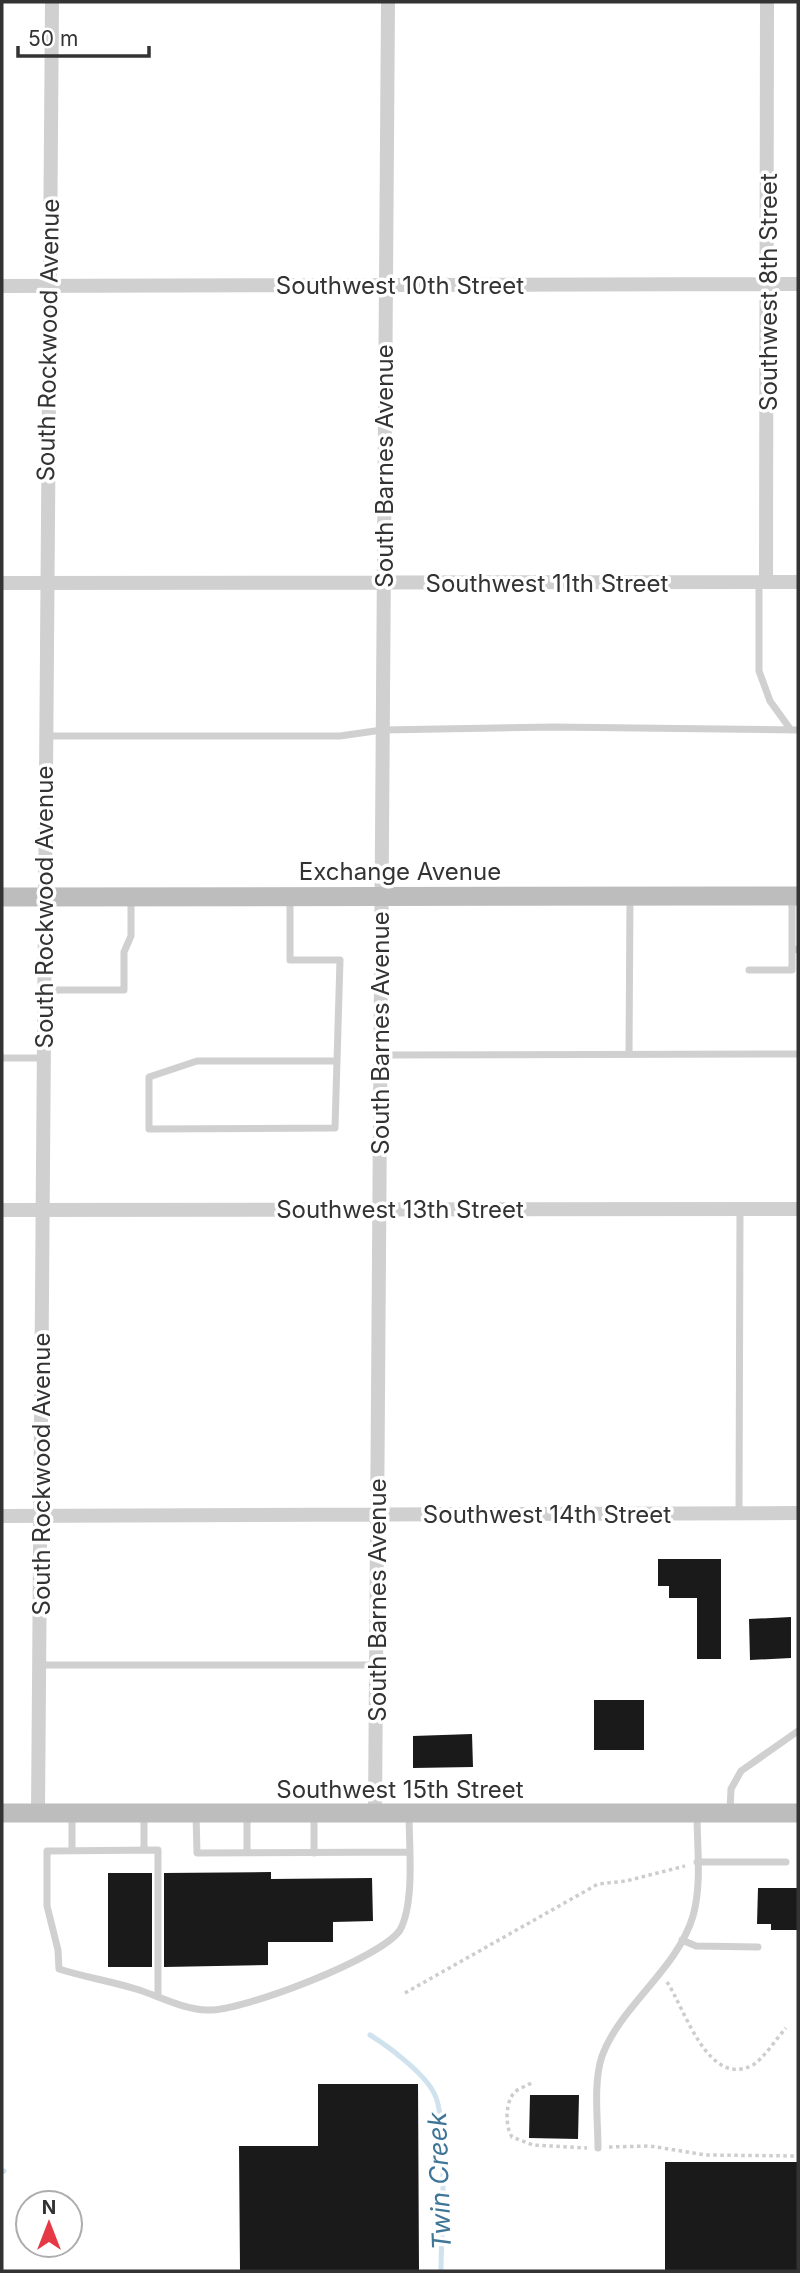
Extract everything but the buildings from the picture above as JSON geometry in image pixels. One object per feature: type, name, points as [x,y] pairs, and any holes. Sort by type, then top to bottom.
[{"type":"main road","name":"Exchange Avenue","points":[[2,897],[795,896]]},
{"type":"main road","name":"Southwest 15th Street","points":[[2,1813],[798,1813]]},
{"type":"street","name":"South Rockwood Avenue","points":[[38,1813],[52,2]]},
{"type":"street","name":"South Barnes Avenue","points":[[376,1813],[388,2]]},
{"type":"street","name":"Southwest 8th Street","points":[[762,582],[769,284],[767,2]]},
{"type":"street","name":"Southwest 10th Street","points":[[2,286],[798,284]]},
{"type":"street","name":"Southwest 11th Street","points":[[2,583],[798,582]]},
{"type":"street","name":"Southwest 13th Street","points":[[2,1210],[798,1209]]},
{"type":"street","name":"Southwest 14th Street","points":[[2,1516],[798,1514]]},
{"type":"lane","points":[[762,582],[759,671],[770,701],[795,730]]},
{"type":"lane","points":[[45,736],[340,736],[382,730],[552,727],[795,730]]},
{"type":"lane","points":[[43,990],[124,990],[124,952],[131,936],[131,896]]},
{"type":"lane","points":[[290,896],[290,960],[340,960],[335,1128],[149,1129],[149,1077],[198,1061],[335,1061]]},
{"type":"lane","points":[[629,896],[629,1054]]},
{"type":"lane","points":[[749,970],[795,970],[795,896]]},
{"type":"lane","points":[[379,1055],[798,1054]]},
{"type":"lane","points":[[2,1058],[44,1058]]},
{"type":"lane","points":[[739,1513],[740,1209]]},
{"type":"lane","points":[[39,1665],[377,1665]]},
{"type":"lane","points":[[730,1814],[731,1789],[741,1771],[798,1731]]},
{"type":"lane","points":[[72,1813],[72,1851]]},
{"type":"lane","points":[[144,1813],[144,1850]]},
{"type":"lane","points":[[196,1813],[197,1853],[409,1852]]},
{"type":"lane","points":[[247,1813],[247,1853]]},
{"type":"lane","points":[[314,1813],[314,1853]]},
{"type":"lane","points":[[158,1996],[158,1850],[47,1851],[47,1906],[58,1950],[58,1969],[158,1996],[177,2005],[224,2010],[313,1979],[379,1949],[401,1928],[406,1911],[410,1813]]},
{"type":"lane","points":[[598,2148],[601,2059],[611,2038],[682,1940],[692,1918],[697,1893],[697,1814]]},
{"type":"lane","points":[[697,1862],[786,1862]]},
{"type":"lane","points":[[682,1940],[696,1946],[758,1947]]},
{"type":"path","points":[[405,1993],[598,1884],[668,1872],[697,1862]]},
{"type":"path","points":[[658,1973],[670,1986],[701,2045],[719,2064],[731,2068],[755,2063],[786,2028]]},
{"type":"path","points":[[531,2084],[515,2092],[510,2099],[507,2122],[512,2137],[533,2146],[650,2146],[706,2155],[798,2156]]},
{"type":"waterway","name":"Twin Creek","points":[[370,2035],[396,2053],[422,2077],[434,2093],[439,2107],[443,2151],[441,2271]]}]
